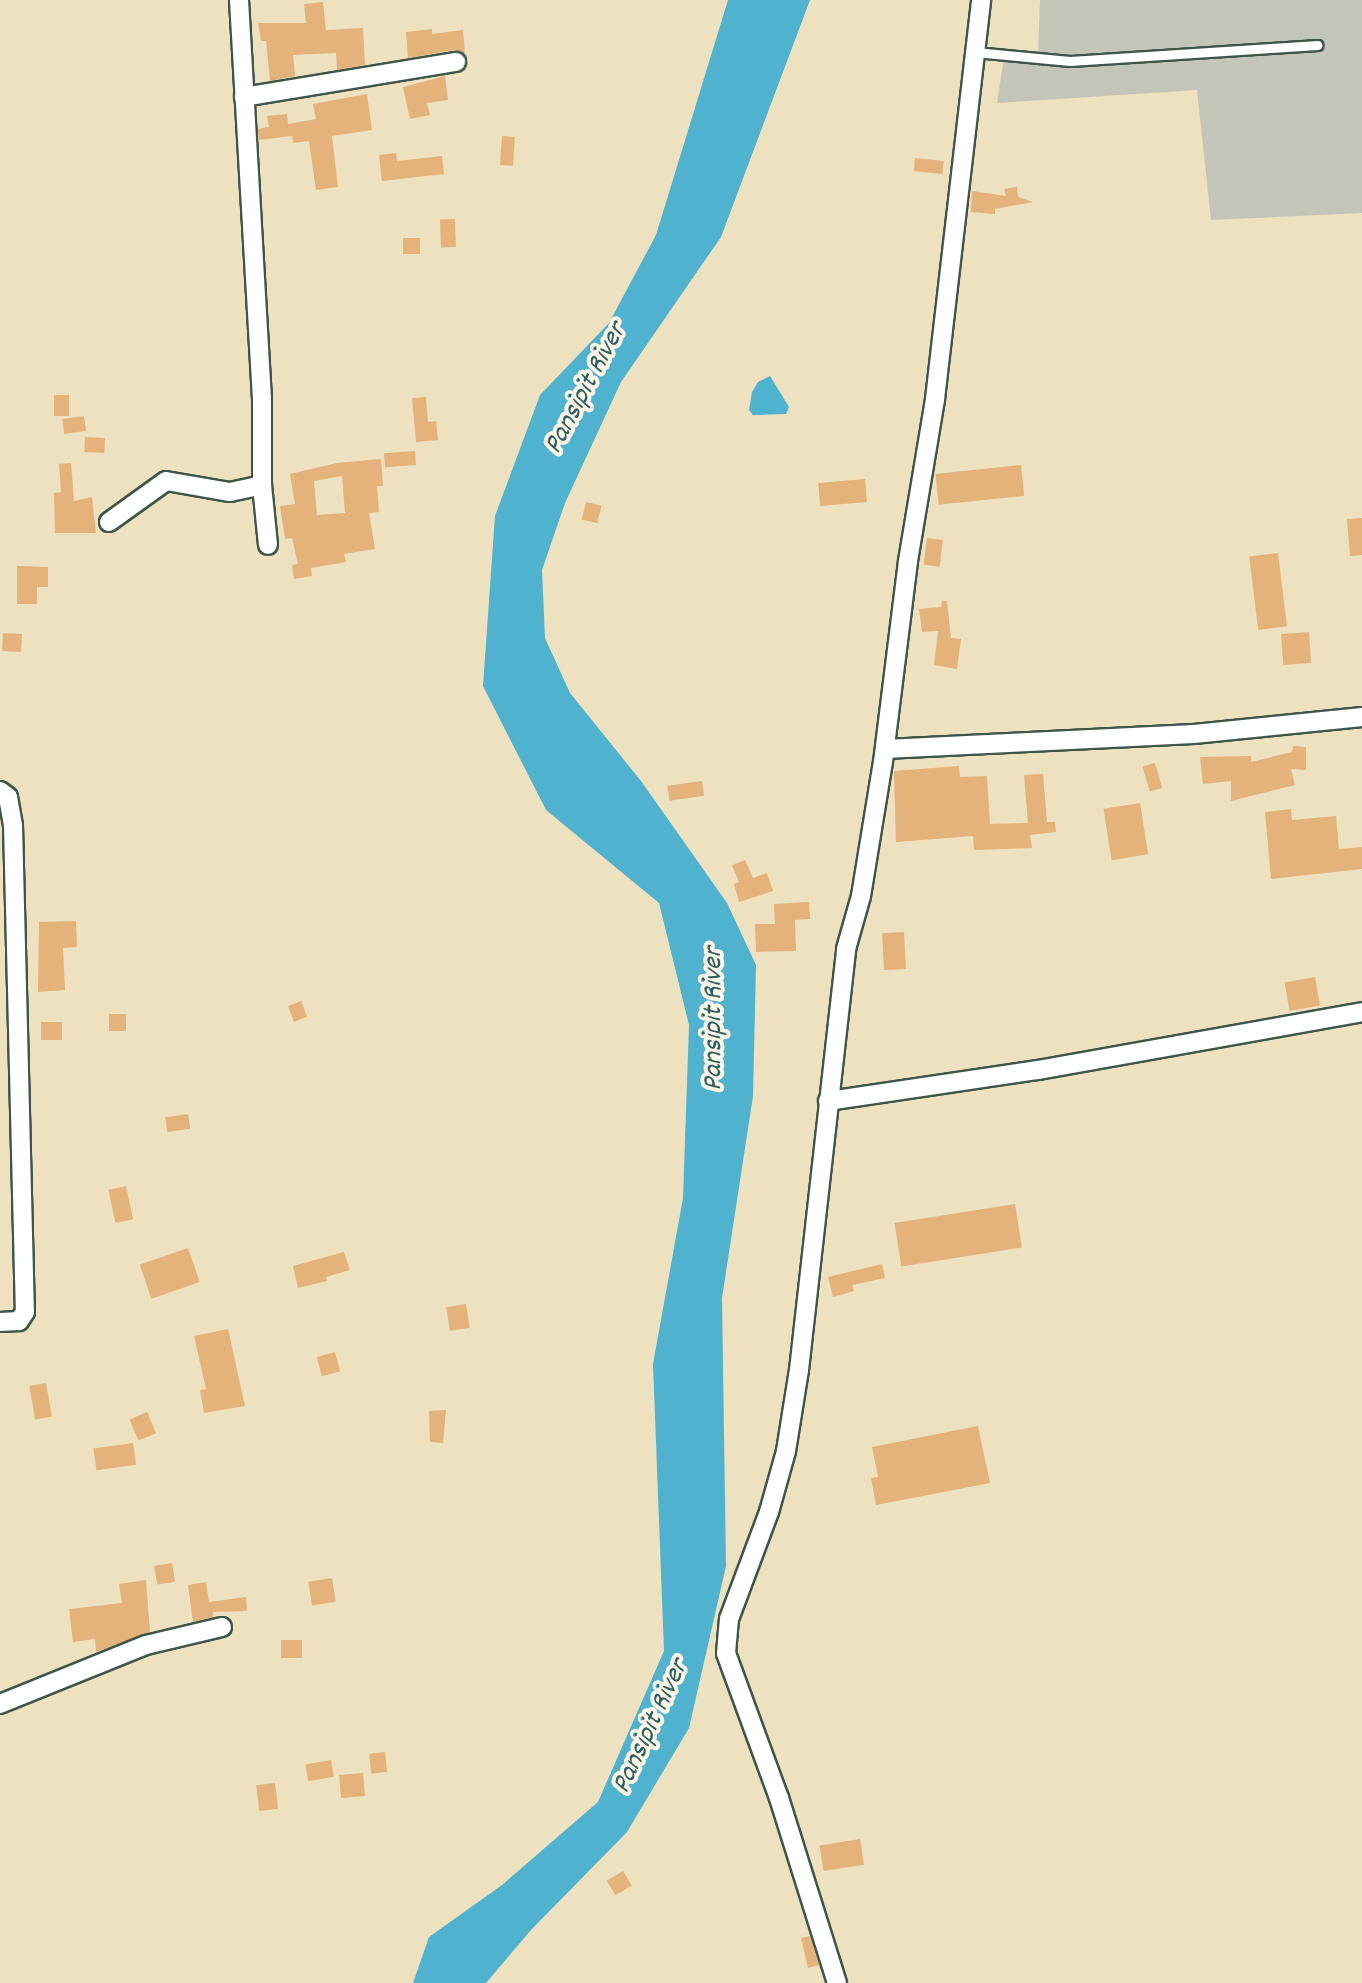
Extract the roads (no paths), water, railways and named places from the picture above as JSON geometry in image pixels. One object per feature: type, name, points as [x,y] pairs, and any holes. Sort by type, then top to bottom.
[{"type":"street","points":[[239,0],[262,399],[262,485],[268,545]]},
{"type":"street","points":[[837,1983],[779,1798],[726,1653],[729,1619],[769,1512],[786,1451],[820,1206],[828,1101],[846,949],[861,896],[885,749],[908,561],[944,331],[981,0]]},
{"type":"street","points":[[244,97],[456,62]]},
{"type":"street","points":[[109,522],[166,481],[230,492],[262,485]]},
{"type":"street","points":[[885,749],[1194,734],[1362,717]]},
{"type":"street","points":[[0,791],[8,797],[13,825],[25,1312],[19,1321],[0,1322]]},
{"type":"street","points":[[828,1101],[1038,1070],[1362,1012]]},
{"type":"street","points":[[0,1704],[146,1645],[222,1627]]},
{"type":"lane","points":[[975,52],[1070,61],[1317,45]]},
{"type":"water","name":"Pansipit River","points":[[728,0],[810,0],[721,237],[621,382],[565,503],[542,570],[545,638],[570,693],[641,781],[727,903],[756,965],[753,1096],[722,1298],[726,1566],[689,1728],[627,1832],[531,1930],[486,1983],[413,1983],[429,1937],[502,1885],[598,1802],[664,1651],[653,1364],[683,1198],[689,1025],[659,903],[546,810],[483,686],[495,516],[540,395],[609,323],[656,235]]},
{"type":"water","points":[[770,376],[789,407],[786,414],[753,415],[749,410],[752,392],[758,382]]}]
